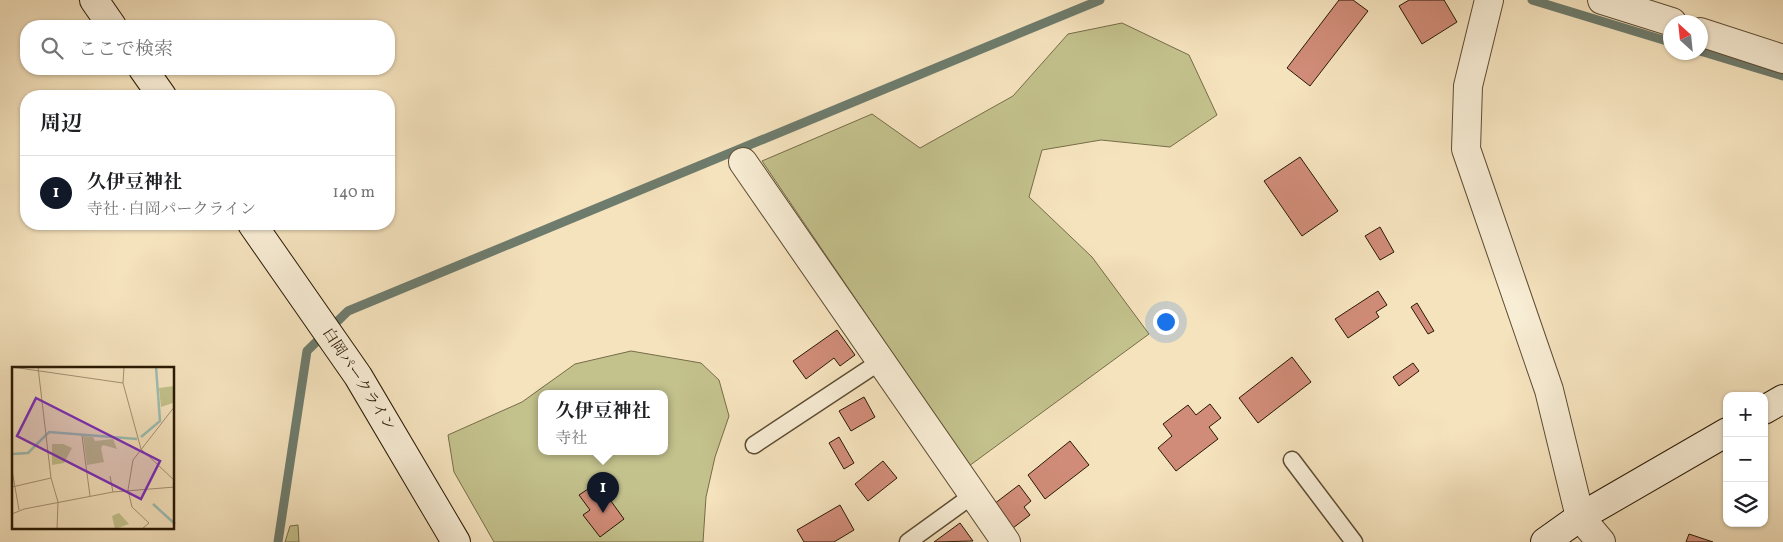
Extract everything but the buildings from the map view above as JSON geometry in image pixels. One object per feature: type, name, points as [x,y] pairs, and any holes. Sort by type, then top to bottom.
[{"type":"street","points":[[94,0],[108,20]]},
{"type":"street","points":[[1489,0],[1468,86],[1466,149],[1549,390],[1580,517],[1601,542]]},
{"type":"street","points":[[1602,0],[1663,19]]},
{"type":"street","points":[[1708,35],[1783,58]]},
{"type":"street","points":[[147,75],[158,90]]},
{"type":"street","points":[[744,162],[1006,542]]},
{"type":"street","name":"白岡パークライン","points":[[256,230],[358,376],[456,542]]},
{"type":"street","points":[[1768,408],[1783,400]]},
{"type":"street","points":[[1545,542],[1580,517],[1723,434]]},
{"type":"lane","points":[[754,445],[881,361]]},
{"type":"lane","points":[[1292,460],[1354,542]]},
{"type":"lane","points":[[908,542],[974,495]]},
{"type":"shaded area","points":[[1122,23],[1189,55],[1217,115],[1170,147],[1101,140],[1042,150],[1029,197],[1092,257],[1149,334],[969,466],[762,161],[872,114],[920,148],[1013,96],[1068,34]]},
{"type":"shaded area","points":[[631,351],[701,363],[719,380],[729,416],[715,457],[706,497],[703,542],[494,542],[454,472],[448,435],[522,402],[538,391],[538,455],[668,455],[668,390],[539,390],[575,364]]},
{"type":"shaded area","points":[[298,525],[299,542],[285,542],[290,526]]},
{"type":"waterway","points":[[278,542],[307,351],[348,311],[1100,0]]},
{"type":"waterway","points":[[1532,0],[1663,40]]},
{"type":"waterway","points":[[1708,53],[1783,76]]},
{"type":"place","name":"久伊豆神社","points":[[603,513]]}]
